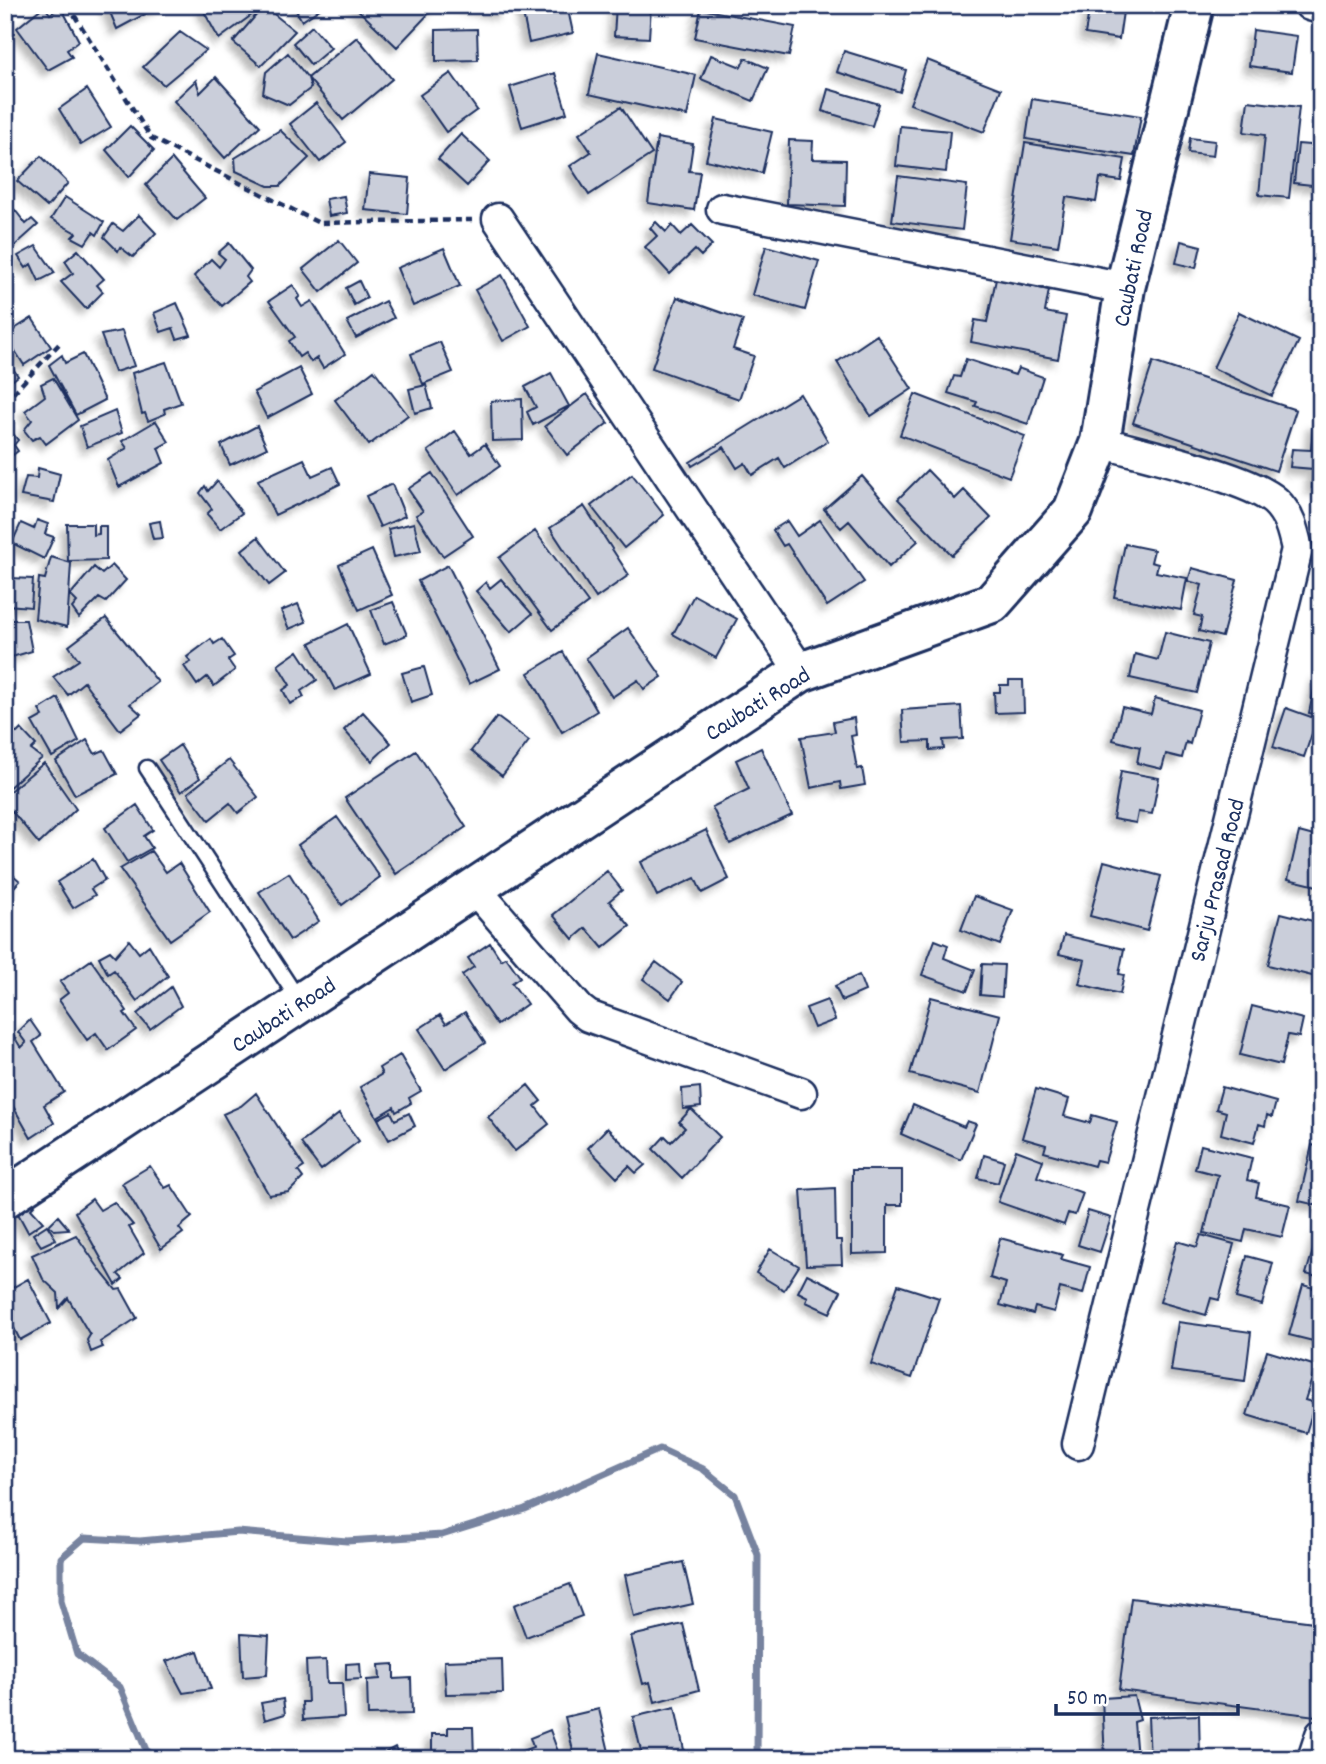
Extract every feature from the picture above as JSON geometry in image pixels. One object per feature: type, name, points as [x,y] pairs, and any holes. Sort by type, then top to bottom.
[{"type":"street","name":"Caubati Road","points":[[5,1198],[801,672],[992,603],[1073,511],[1100,442],[1125,288],[1194,5]]},
{"type":"street","points":[[1310,5],[1321,8]]},
{"type":"street","points":[[722,209],[1125,288]]},
{"type":"street","points":[[498,219],[801,672]]},
{"type":"street","name":"Sarju Prasad Road","points":[[1078,1444],[1297,549],[1291,523],[1274,500],[1238,482],[1100,442]]},
{"type":"street","points":[[474,888],[588,1016],[801,1093]]},
{"type":"street","points":[[1313,1759],[1321,1734]]},
{"type":"lane","points":[[147,768],[301,1003]]},
{"type":"path","points":[[68,5],[151,138],[319,223],[498,219]]},
{"type":"path","points":[[5,402],[60,343]]},
{"type":"building","points":[[107,5],[162,5],[117,29]]},
{"type":"building","points":[[206,5],[264,6],[219,39],[202,8]]},
{"type":"building","points":[[293,5],[323,5],[324,6],[302,21]]},
{"type":"building","points":[[353,5],[435,5],[436,6],[397,47]]},
{"type":"building","points":[[464,5],[504,5],[503,13]]},
{"type":"building","points":[[538,5],[567,5],[573,33],[529,43],[522,9]]},
{"type":"building","points":[[616,5],[651,5],[649,38],[614,36]]},
{"type":"building","points":[[1090,5],[1124,5],[1119,39],[1085,34]]},
{"type":"building","points":[[44,6],[50,14],[61,7],[79,41],[67,50],[72,57],[48,70],[17,28]]},
{"type":"building","points":[[264,6],[295,31],[261,66],[233,42]]},
{"type":"building","points":[[701,9],[795,27],[789,56],[695,38]]},
{"type":"building","points":[[312,26],[331,48],[311,65],[293,43]]},
{"type":"building","points":[[477,29],[478,60],[436,61],[436,30]]},
{"type":"building","points":[[1253,30],[1297,36],[1292,72],[1249,66]]},
{"type":"building","points":[[180,32],[206,50],[164,85],[143,67]]},
{"type":"building","points":[[357,37],[392,79],[343,120],[308,78]]},
{"type":"building","points":[[844,51],[906,70],[900,92],[837,72]]},
{"type":"building","points":[[288,53],[308,78],[311,88],[289,105],[263,94],[266,72]]},
{"type":"building","points":[[598,53],[696,75],[687,116],[589,94]]},
{"type":"building","points":[[711,55],[741,67],[745,58],[768,68],[753,101],[701,79]]},
{"type":"building","points":[[927,60],[1001,89],[984,132],[910,104]]},
{"type":"building","points":[[451,73],[477,110],[446,132],[420,95]]},
{"type":"building","points":[[555,73],[567,113],[522,127],[510,87]]},
{"type":"building","points":[[216,77],[260,126],[225,158],[174,101],[196,80],[200,93]]},
{"type":"building","points":[[87,89],[111,127],[81,145],[59,109]]},
{"type":"building","points":[[828,89],[879,104],[872,126],[822,111]]},
{"type":"building","points":[[1032,99],[1141,116],[1134,156],[1026,139]]},
{"type":"building","points":[[1248,101],[1299,107],[1289,198],[1259,195],[1265,135],[1244,132]]},
{"type":"building","points":[[316,103],[346,142],[320,162],[290,124]]},
{"type":"building","points":[[621,107],[652,154],[589,195],[570,166],[591,152],[579,134]]},
{"type":"building","points":[[716,119],[772,132],[762,173],[706,160]]},
{"type":"building","points":[[130,126],[154,150],[129,177],[106,150]]},
{"type":"building","points":[[900,126],[950,131],[946,172],[896,166]]},
{"type":"building","points":[[280,130],[309,158],[280,186],[268,186],[236,171],[235,158]]},
{"type":"building","points":[[461,134],[490,161],[467,186],[438,159]]},
{"type":"building","points":[[657,138],[693,144],[689,171],[700,172],[694,210],[648,203]]},
{"type":"building","points":[[1190,138],[1215,141],[1213,156],[1188,153]]},
{"type":"building","points":[[789,140],[813,141],[812,159],[846,160],[845,206],[787,204]]},
{"type":"building","points":[[1025,143],[1125,159],[1121,181],[1100,178],[1096,202],[1066,197],[1058,246],[1010,239]]},
{"type":"building","points":[[1298,144],[1321,146],[1321,186],[1294,183]]},
{"type":"building","points":[[41,156],[68,183],[47,207],[17,181]]},
{"type":"building","points":[[172,159],[205,198],[177,220],[146,185]]},
{"type":"building","points":[[369,174],[410,178],[407,214],[365,210]]},
{"type":"building","points":[[898,176],[967,185],[962,230],[892,221]]},
{"type":"building","points":[[344,196],[347,213],[329,216],[326,199]]},
{"type":"building","points":[[65,197],[104,222],[97,235],[93,232],[85,244],[72,237],[76,233],[51,219]]},
{"type":"building","points":[[15,210],[26,224],[32,219],[38,225],[9,251],[5,248],[5,221]]},
{"type":"building","points":[[139,215],[156,233],[133,257],[120,247],[118,251],[104,237],[113,224],[123,231]]},
{"type":"building","points":[[656,222],[666,232],[672,225],[681,235],[692,225],[712,245],[701,256],[695,250],[670,274],[645,247],[657,236],[650,228]]},
{"type":"building","points":[[339,240],[357,263],[321,292],[303,269]]},
{"type":"building","points":[[1181,241],[1201,246],[1196,268],[1176,263]]},
{"type":"building","points":[[229,243],[251,270],[246,277],[250,282],[222,306],[194,276],[211,259],[219,267],[225,259],[218,253]]},
{"type":"building","points":[[36,246],[55,273],[39,281],[31,264],[26,268],[18,256]]},
{"type":"building","points":[[766,246],[819,261],[805,310],[752,295]]},
{"type":"building","points":[[444,248],[460,286],[413,306],[397,268]]},
{"type":"building","points":[[78,250],[104,279],[97,285],[103,292],[86,309],[61,282],[73,273],[65,261]]},
{"type":"building","points":[[502,275],[530,326],[503,341],[475,290]]},
{"type":"building","points":[[996,279],[1049,290],[1045,312],[1066,316],[1058,359],[971,342],[975,320],[987,322]]},
{"type":"building","points":[[359,281],[367,298],[354,305],[346,288]]},
{"type":"building","points":[[293,285],[300,296],[297,299],[302,307],[312,301],[345,354],[323,368],[317,358],[311,362],[305,353],[299,357],[289,341],[295,337],[269,301]]},
{"type":"building","points":[[1321,295],[1321,316],[1313,313]]},
{"type":"building","points":[[677,297],[743,320],[733,349],[754,356],[739,399],[652,368]]},
{"type":"building","points":[[385,301],[394,318],[356,338],[347,321]]},
{"type":"building","points":[[177,303],[191,335],[177,339],[173,328],[161,332],[154,313]]},
{"type":"building","points":[[1239,312],[1299,341],[1272,396],[1213,368]]},
{"type":"building","points":[[32,318],[51,347],[24,365],[5,335]]},
{"type":"building","points":[[122,331],[134,366],[115,372],[101,335]]},
{"type":"building","points":[[877,335],[912,389],[871,416],[837,362]]},
{"type":"building","points":[[440,342],[453,372],[423,384],[411,354]]},
{"type":"building","points":[[83,354],[105,400],[76,415],[49,365],[62,355],[65,363]]},
{"type":"building","points":[[6,358],[18,376],[8,384],[11,391],[5,394]]},
{"type":"building","points":[[966,359],[1015,375],[1018,368],[1043,377],[1028,424],[975,406],[977,402],[948,393],[954,376],[960,377]]},
{"type":"building","points":[[166,362],[181,403],[164,409],[165,414],[148,421],[145,413],[142,414],[132,373]]},
{"type":"building","points":[[1153,362],[1296,410],[1276,471],[1133,423]]},
{"type":"building","points":[[299,368],[312,394],[267,418],[254,392]]},
{"type":"building","points":[[374,370],[408,415],[369,445],[335,400]]},
{"type":"building","points":[[551,373],[569,406],[533,425],[527,412],[536,407],[525,387]]},
{"type":"building","points":[[53,378],[78,420],[46,444],[40,436],[32,440],[24,430],[32,420],[25,411],[45,396],[41,384]]},
{"type":"building","points":[[426,385],[432,408],[415,413],[409,389]]},
{"type":"building","points":[[587,394],[608,423],[567,455],[545,426]]},
{"type":"building","points":[[800,394],[828,441],[785,468],[779,458],[752,475],[745,463],[737,468],[724,447],[692,466],[690,462]]},
{"type":"building","points":[[915,394],[1025,436],[1009,477],[900,435]]},
{"type":"building","points":[[522,399],[523,440],[492,441],[491,401]]},
{"type":"building","points":[[115,411],[122,433],[87,447],[80,426]]},
{"type":"building","points":[[156,421],[169,442],[158,448],[164,463],[119,487],[108,460],[127,448],[122,441]]},
{"type":"building","points":[[5,424],[18,440],[14,445],[18,451],[5,461]]},
{"type":"building","points":[[1313,424],[1321,425],[1321,488],[1312,488],[1313,469],[1290,467],[1292,449],[1311,450]]},
{"type":"building","points":[[257,426],[267,448],[230,465],[221,445]]},
{"type":"building","points":[[455,431],[471,454],[485,444],[500,466],[458,495],[428,451]]},
{"type":"building","points":[[304,459],[312,476],[332,467],[340,484],[275,515],[258,480]]},
{"type":"building","points":[[38,468],[60,474],[54,502],[21,496],[26,477],[37,478]]},
{"type":"building","points":[[927,470],[955,499],[964,490],[991,518],[952,555],[898,499]]},
{"type":"building","points":[[432,473],[473,536],[443,556],[416,515],[423,511],[408,489]]},
{"type":"building","points":[[632,474],[664,515],[624,548],[591,506]]},
{"type":"building","points":[[862,476],[918,541],[889,567],[849,521],[841,528],[824,509]]},
{"type":"building","points":[[217,481],[242,513],[220,529],[207,514],[212,509],[200,493],[205,486],[208,491]]},
{"type":"building","points":[[392,484],[405,516],[380,527],[366,496]]},
{"type":"building","points":[[584,506],[629,575],[596,598],[550,528]]},
{"type":"building","points":[[37,520],[48,524],[45,534],[54,537],[44,559],[12,543],[21,523],[34,529]]},
{"type":"building","points":[[820,520],[864,582],[827,606],[787,544],[783,546],[773,530],[787,521],[797,536]]},
{"type":"building","points":[[160,521],[163,538],[153,539],[149,523]]},
{"type":"building","points":[[414,523],[421,551],[394,557],[388,529]]},
{"type":"building","points":[[67,524],[93,524],[93,535],[99,534],[99,526],[106,526],[106,560],[68,561]]},
{"type":"building","points":[[5,528],[10,529],[5,573]]},
{"type":"building","points":[[535,531],[588,603],[552,630],[499,558]]},
{"type":"building","points":[[258,537],[285,573],[269,585],[242,550]]},
{"type":"building","points":[[1125,544],[1154,550],[1151,562],[1158,564],[1156,572],[1187,578],[1181,610],[1114,597]]},
{"type":"building","points":[[372,550],[392,595],[359,610],[339,565]]},
{"type":"building","points":[[51,557],[71,563],[67,627],[35,619],[39,578],[45,579]]},
{"type":"building","points":[[112,565],[126,580],[106,602],[99,598],[79,618],[72,608],[77,602],[70,595],[94,567],[102,574]]},
{"type":"building","points":[[448,565],[500,669],[469,684],[418,581]]},
{"type":"building","points":[[1192,568],[1237,580],[1222,637],[1199,631],[1202,617],[1194,615],[1202,585],[1188,581]]},
{"type":"building","points":[[10,578],[33,579],[31,607],[7,605]]},
{"type":"building","points":[[501,579],[532,614],[511,632],[476,591],[486,582],[490,588]]},
{"type":"building","points":[[694,595],[737,619],[716,658],[673,634]]},
{"type":"building","points":[[393,602],[407,635],[384,644],[371,610]]},
{"type":"building","points":[[298,604],[306,622],[289,629],[281,611]]},
{"type":"building","points":[[106,618],[158,682],[130,704],[141,714],[120,730],[84,682],[68,695],[53,677],[79,660],[69,646]]},
{"type":"building","points":[[5,620],[26,620],[32,651],[5,659]]},
{"type":"building","points":[[348,624],[371,674],[335,690],[310,643]]},
{"type":"building","points":[[628,628],[662,677],[644,689],[638,680],[612,697],[586,658]]},
{"type":"building","points":[[1165,632],[1209,643],[1197,693],[1130,678],[1135,654],[1158,660]]},
{"type":"building","points":[[211,639],[214,644],[222,639],[234,656],[228,660],[235,670],[214,686],[207,677],[197,685],[184,666],[191,662],[187,657]]},
{"type":"building","points":[[298,651],[317,680],[301,691],[304,697],[290,704],[283,690],[290,685],[278,665]]},
{"type":"building","points":[[563,652],[597,711],[562,732],[528,673]]},
{"type":"building","points":[[424,667],[432,695],[411,702],[402,673]]},
{"type":"building","points":[[1317,675],[1321,676],[1321,715],[1309,713]]},
{"type":"building","points":[[1009,680],[1023,680],[1024,712],[995,713],[994,692],[1000,692],[1000,685],[1009,685]]},
{"type":"building","points":[[58,698],[79,741],[52,757],[32,722],[43,716],[39,710]]},
{"type":"building","points":[[1155,698],[1199,710],[1190,744],[1186,742],[1182,758],[1166,754],[1162,769],[1137,763],[1140,747],[1113,740],[1122,707],[1151,714]]},
{"type":"building","points":[[961,706],[963,739],[943,740],[944,749],[930,750],[930,741],[904,742],[902,710]]},
{"type":"building","points":[[1286,708],[1317,719],[1304,757],[1273,747]]},
{"type":"building","points":[[363,712],[391,743],[372,761],[344,730]]},
{"type":"building","points":[[497,717],[529,741],[502,776],[471,751]]},
{"type":"building","points":[[854,718],[856,735],[851,736],[857,769],[862,768],[865,785],[841,789],[840,782],[811,788],[801,737],[835,732],[833,722]]},
{"type":"building","points":[[5,721],[17,733],[21,729],[36,745],[31,750],[42,758],[5,791]]},
{"type":"building","points":[[87,740],[95,754],[104,750],[117,774],[75,795],[56,761]]},
{"type":"building","points":[[180,745],[200,778],[181,792],[159,760]]},
{"type":"building","points":[[761,748],[792,815],[730,844],[712,807],[749,789],[736,760]]},
{"type":"building","points":[[416,751],[466,827],[396,874],[345,798]]},
{"type":"building","points":[[229,760],[258,797],[238,813],[230,803],[209,820],[188,793]]},
{"type":"building","points":[[44,763],[76,809],[39,844],[5,803],[5,795]]},
{"type":"building","points":[[1121,771],[1159,778],[1152,814],[1138,812],[1136,823],[1113,819]]},
{"type":"building","points":[[137,805],[153,830],[144,836],[152,848],[127,862],[105,828]]},
{"type":"building","points":[[337,817],[380,877],[342,905],[298,845]]},
{"type":"building","points":[[706,830],[729,879],[702,893],[695,878],[657,896],[641,862]]},
{"type":"building","points":[[1299,832],[1321,838],[1321,887],[1288,879]]},
{"type":"building","points":[[151,851],[166,872],[179,863],[210,912],[170,940],[120,869]]},
{"type":"building","points":[[93,859],[105,880],[91,889],[95,895],[73,908],[57,882]]},
{"type":"building","points":[[1104,861],[1161,876],[1147,931],[1090,916]]},
{"type":"building","points":[[5,868],[20,881],[5,896]]},
{"type":"building","points":[[607,871],[622,890],[609,901],[630,926],[603,948],[586,928],[573,939],[553,915]]},
{"type":"building","points":[[289,873],[319,921],[290,940],[259,892]]},
{"type":"building","points":[[974,896],[1013,910],[1000,945],[961,930]]},
{"type":"building","points":[[1281,913],[1321,923],[1321,957],[1316,977],[1268,965]]},
{"type":"building","points":[[1064,935],[1124,949],[1119,974],[1124,975],[1120,994],[1079,984],[1085,960],[1059,954]]},
{"type":"building","points":[[129,940],[139,953],[149,945],[168,976],[137,1001],[114,970],[108,974],[99,957],[110,951],[115,956]]},
{"type":"building","points":[[935,940],[948,945],[944,958],[975,970],[967,991],[922,975]]},
{"type":"building","points":[[490,943],[501,960],[506,957],[520,977],[512,983],[527,1004],[497,1025],[462,975],[474,967],[468,958]]},
{"type":"building","points":[[91,960],[127,1011],[124,1013],[136,1030],[108,1050],[96,1033],[87,1040],[59,1000],[68,993],[60,982]]},
{"type":"building","points":[[656,962],[682,982],[670,999],[643,979]]},
{"type":"building","points":[[982,964],[1004,965],[1002,997],[980,995]]},
{"type":"building","points":[[859,975],[865,991],[842,1001],[835,986]]},
{"type":"building","points":[[171,987],[181,1006],[150,1029],[137,1014]]},
{"type":"building","points":[[931,997],[1000,1015],[980,1093],[910,1074]]},
{"type":"building","points":[[827,1000],[835,1020],[814,1028],[806,1008]]},
{"type":"building","points":[[1252,1006],[1303,1019],[1299,1037],[1288,1035],[1281,1065],[1240,1055]]},
{"type":"building","points":[[465,1012],[485,1043],[445,1069],[419,1029],[440,1015],[446,1024]]},
{"type":"building","points":[[30,1020],[41,1036],[33,1042],[64,1092],[44,1105],[54,1123],[31,1138],[5,1092],[5,1030],[9,1028],[21,1048],[26,1043],[18,1032]]},
{"type":"building","points":[[400,1055],[421,1091],[409,1098],[411,1103],[396,1112],[394,1107],[377,1117],[360,1087],[382,1074],[379,1068]]},
{"type":"building","points":[[528,1085],[541,1101],[535,1106],[549,1124],[515,1151],[488,1117]]},
{"type":"building","points":[[700,1087],[701,1107],[683,1109],[682,1089]]},
{"type":"building","points":[[1222,1087],[1276,1102],[1272,1117],[1267,1115],[1265,1126],[1259,1124],[1254,1143],[1221,1134],[1226,1112],[1216,1109]]},
{"type":"building","points":[[1036,1089],[1069,1099],[1064,1116],[1090,1123],[1092,1115],[1117,1122],[1105,1162],[1096,1160],[1094,1166],[1044,1152],[1046,1145],[1022,1138]]},
{"type":"building","points":[[256,1093],[304,1167],[298,1171],[303,1178],[289,1192],[269,1195],[223,1114],[241,1106]]},
{"type":"building","points":[[913,1105],[964,1127],[967,1121],[976,1124],[961,1160],[901,1134]]},
{"type":"building","points":[[691,1109],[720,1137],[682,1178],[653,1149],[665,1136],[671,1142],[685,1128],[679,1122]]},
{"type":"building","points":[[391,1112],[395,1120],[409,1113],[415,1126],[389,1140],[378,1119]]},
{"type":"building","points":[[339,1114],[359,1141],[321,1170],[301,1143]]},
{"type":"building","points":[[607,1128],[645,1165],[636,1173],[629,1166],[617,1178],[588,1148]]},
{"type":"building","points":[[1201,1145],[1252,1158],[1247,1180],[1259,1183],[1256,1197],[1290,1205],[1282,1237],[1246,1229],[1243,1242],[1204,1233],[1218,1175],[1195,1169]]},
{"type":"building","points":[[1312,1145],[1321,1147],[1321,1206],[1299,1201]]},
{"type":"building","points":[[1016,1150],[1043,1160],[1037,1177],[1083,1193],[1075,1215],[1068,1213],[1064,1225],[998,1202]]},
{"type":"building","points":[[984,1155],[1004,1161],[998,1183],[978,1178]]},
{"type":"building","points":[[150,1166],[165,1188],[171,1185],[192,1217],[179,1228],[183,1233],[161,1249],[122,1183]]},
{"type":"building","points":[[852,1170],[902,1170],[902,1205],[887,1205],[887,1253],[852,1254]]},
{"type":"building","points":[[835,1188],[836,1240],[841,1240],[842,1264],[806,1265],[801,1190]]},
{"type":"building","points":[[31,1199],[35,1205],[31,1209],[43,1222],[28,1232],[15,1208]]},
{"type":"building","points":[[92,1199],[100,1210],[114,1202],[133,1225],[129,1227],[144,1253],[118,1274],[123,1279],[116,1285],[75,1212]]},
{"type":"building","points":[[1088,1211],[1111,1218],[1100,1252],[1078,1245]]},
{"type":"building","points":[[58,1216],[69,1229],[54,1230],[49,1225]]},
{"type":"building","points":[[47,1225],[56,1239],[41,1246],[33,1234]]},
{"type":"building","points":[[1319,1230],[1321,1231],[1321,1278],[1306,1274]]},
{"type":"building","points":[[76,1235],[116,1290],[121,1289],[137,1318],[100,1342],[103,1347],[91,1352],[87,1340],[90,1335],[68,1298],[59,1308],[58,1293],[43,1279],[32,1255]]},
{"type":"building","points":[[1201,1235],[1234,1244],[1219,1300],[1211,1298],[1206,1315],[1160,1302],[1177,1241],[1197,1247]]},
{"type":"building","points":[[1000,1238],[1063,1255],[1061,1259],[1090,1267],[1083,1294],[1060,1288],[1054,1312],[1035,1307],[1033,1314],[1000,1305],[1006,1283],[990,1278]]},
{"type":"building","points":[[770,1249],[799,1266],[784,1290],[756,1273]]},
{"type":"building","points":[[1247,1256],[1273,1263],[1262,1305],[1236,1298]]},
{"type":"building","points":[[807,1274],[841,1291],[830,1313],[806,1302],[808,1297],[798,1292]]},
{"type":"building","points":[[28,1279],[51,1323],[20,1340],[14,1328],[5,1339],[5,1292]]},
{"type":"building","points":[[898,1285],[939,1298],[912,1378],[871,1364]]},
{"type":"building","points":[[1303,1285],[1321,1290],[1321,1343],[1289,1335]]},
{"type":"building","points":[[1178,1322],[1251,1332],[1245,1381],[1171,1371]]},
{"type":"building","points":[[1267,1351],[1316,1366],[1305,1400],[1315,1403],[1306,1433],[1247,1415]]},
{"type":"building","points":[[683,1562],[693,1604],[634,1617],[625,1575]]},
{"type":"building","points":[[570,1584],[582,1616],[526,1637],[514,1605]]},
{"type":"building","points":[[1131,1598],[1321,1623],[1321,1676],[1315,1716],[1119,1690]]},
{"type":"building","points":[[683,1624],[699,1690],[655,1702],[650,1682],[643,1684],[631,1636]]},
{"type":"building","points":[[241,1634],[269,1636],[267,1675],[243,1677]]},
{"type":"building","points":[[198,1651],[211,1689],[183,1693],[166,1661]]},
{"type":"building","points":[[502,1659],[503,1693],[446,1694],[444,1661]]},
{"type":"building","points":[[326,1660],[327,1683],[342,1683],[344,1717],[303,1720],[302,1702],[308,1702],[306,1661]]},
{"type":"building","points":[[360,1663],[361,1679],[346,1680],[346,1664]]},
{"type":"building","points":[[394,1664],[394,1679],[411,1678],[412,1714],[368,1715],[367,1680],[380,1679],[379,1665]]},
{"type":"building","points":[[1134,1696],[1140,1720],[1134,1722],[1137,1759],[1105,1759],[1102,1698]]},
{"type":"building","points":[[283,1699],[285,1714],[265,1720],[261,1703]]},
{"type":"building","points":[[675,1707],[684,1750],[643,1759],[633,1717]]},
{"type":"building","points":[[599,1709],[609,1752],[575,1759],[565,1717]]},
{"type":"building","points":[[1199,1715],[1200,1759],[1150,1759],[1148,1717]]},
{"type":"building","points":[[448,1727],[473,1727],[474,1759],[432,1759],[432,1734],[448,1734]]},
{"type":"building","points":[[550,1730],[560,1757],[518,1759],[516,1753],[533,1747],[530,1738]]},
{"type":"building","points":[[395,1747],[401,1759],[373,1759]]},
{"type":"waterway","points":[[158,1759],[146,1750],[120,1687],[77,1654],[61,1601],[61,1558],[84,1538],[140,1541],[238,1532],[347,1541],[442,1535],[525,1509],[660,1449],[703,1469],[735,1495],[758,1555],[757,1759]]}]
